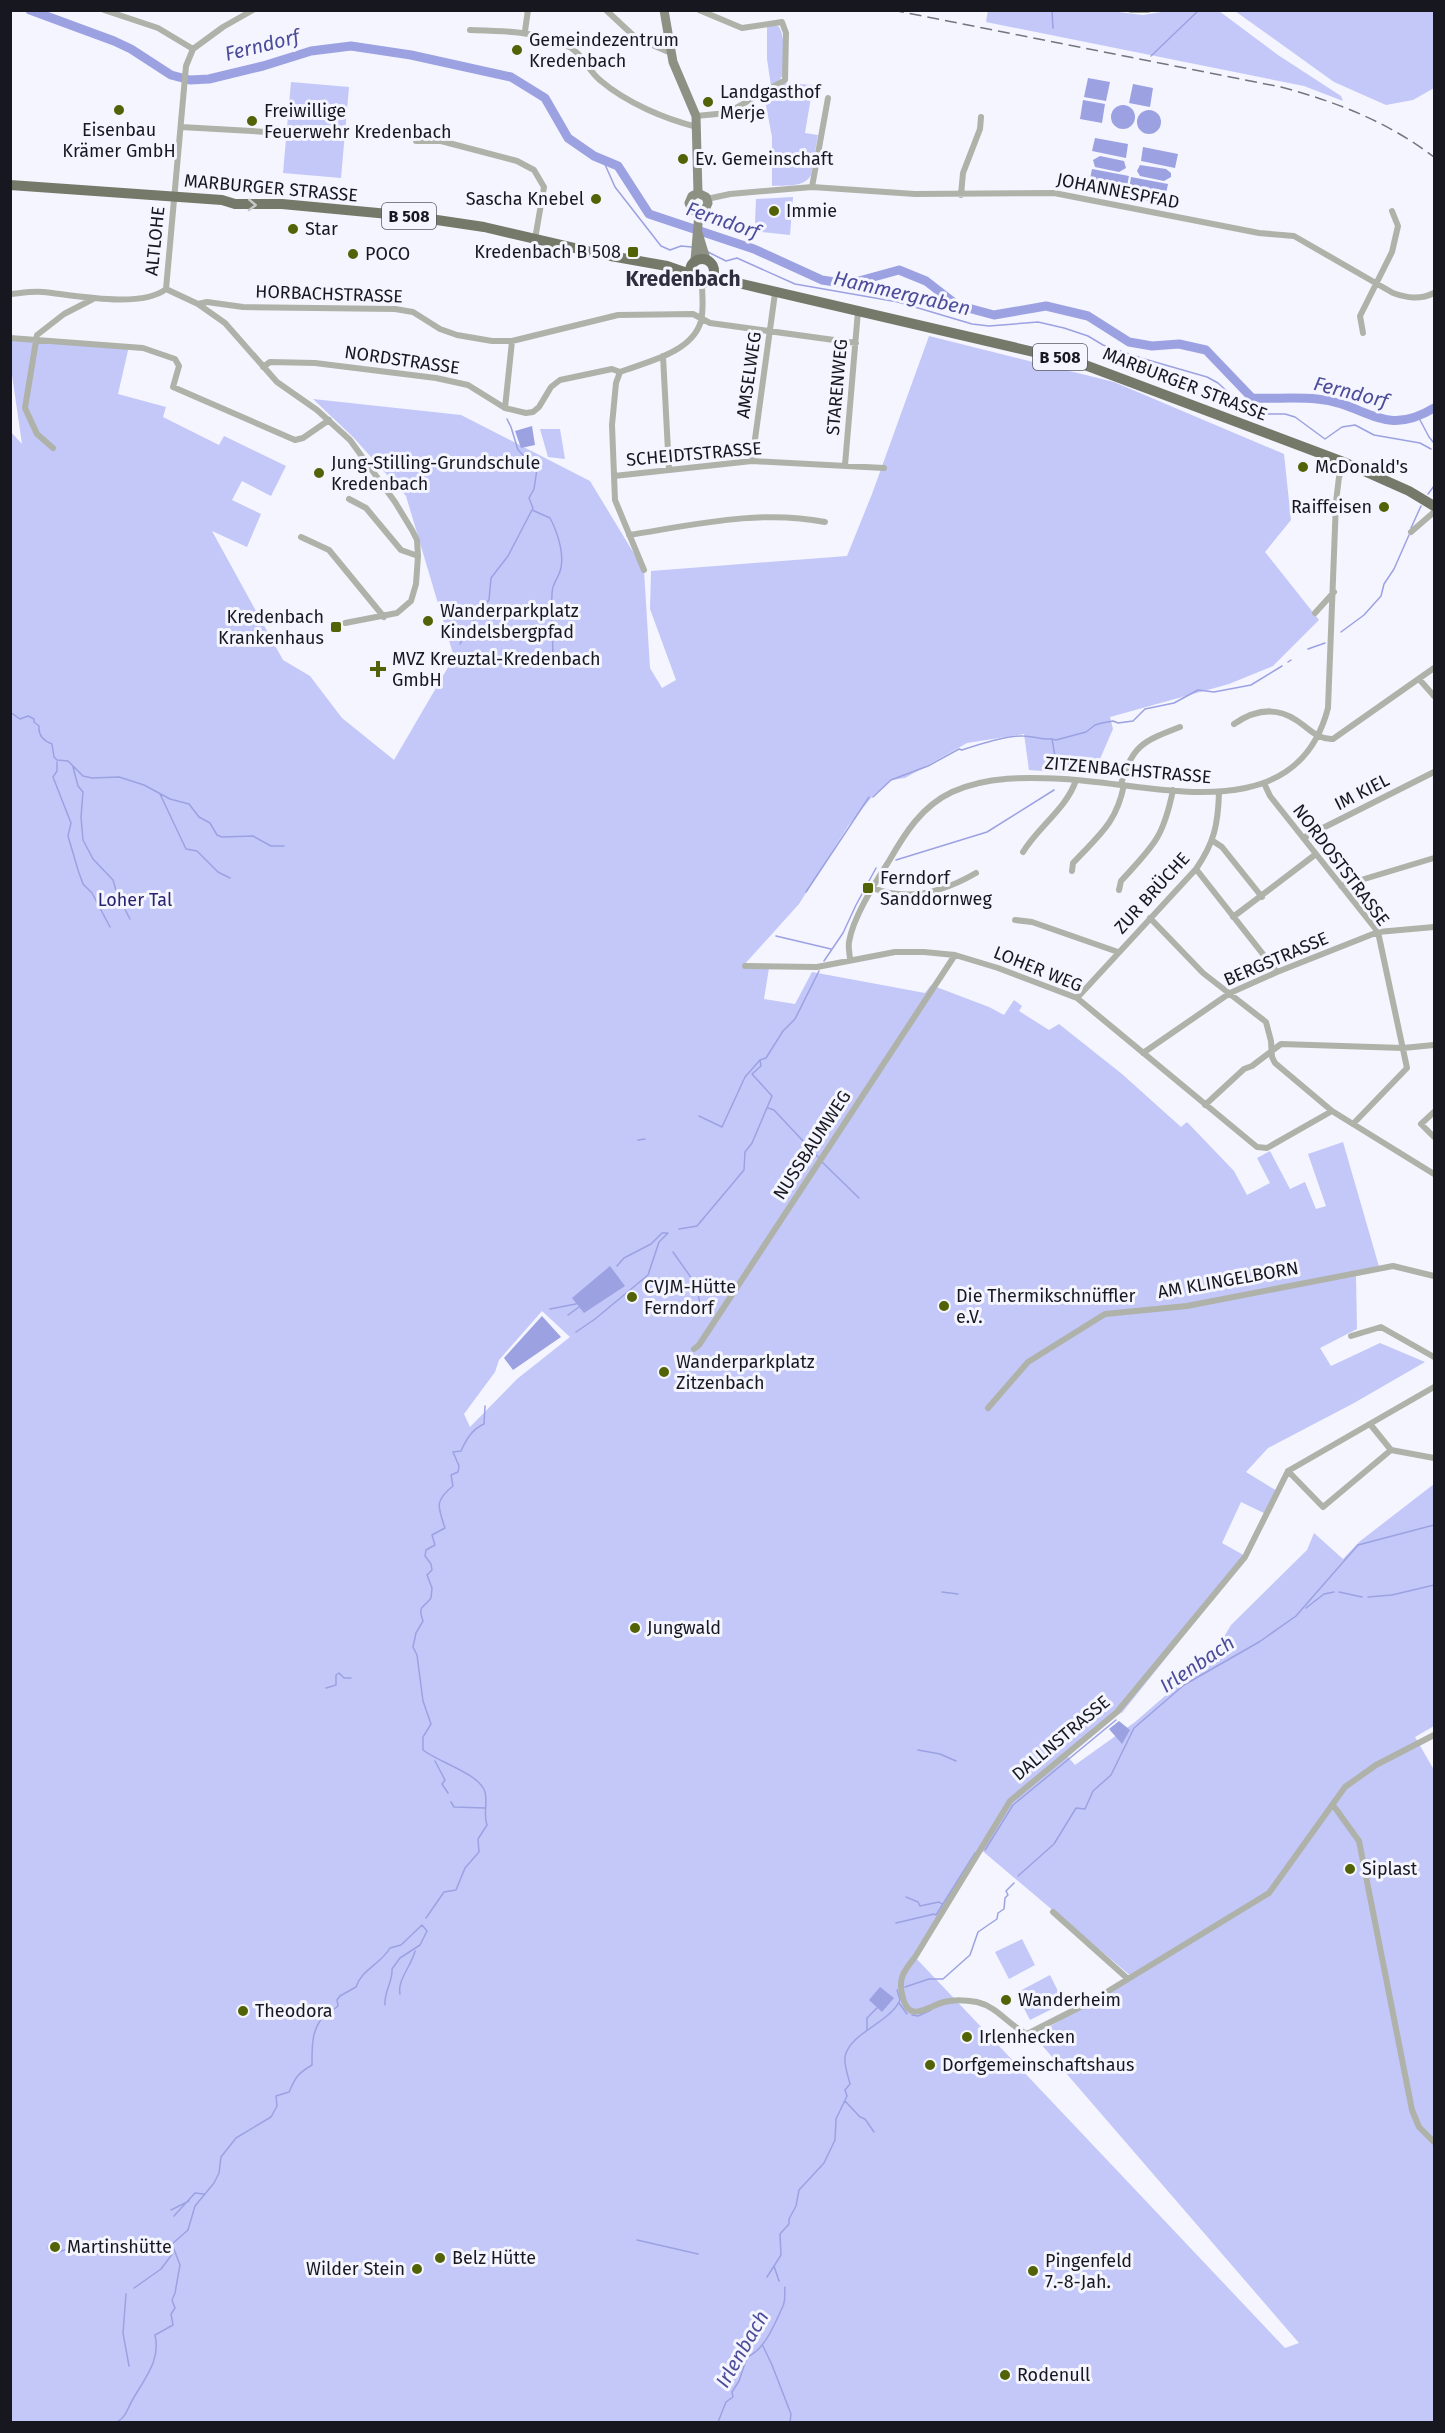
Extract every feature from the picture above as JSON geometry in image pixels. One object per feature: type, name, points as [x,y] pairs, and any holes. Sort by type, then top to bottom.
[{"type":"main road","points":[[664,10],[671,53],[696,116],[698,193]]},
{"type":"main road","name":"MARBURGER STRASSE","points":[[10,185],[222,200],[235,204],[282,204],[410,216],[484,227],[667,266],[695,265]]},
{"type":"main road","points":[[698,193],[707,199],[706,208],[699,213]]},
{"type":"main road","points":[[698,193],[692,196],[689,203],[692,210],[699,213]]},
{"type":"main road","points":[[699,213],[695,265],[712,264],[709,277]]},
{"type":"main road","name":"B 508","points":[[695,265],[695,281],[709,277]]},
{"type":"main road","name":"MARBURGER STRASSE","points":[[709,277],[1077,362],[1346,463],[1409,491],[1434,506]]},
{"type":"street","points":[[104,10],[158,28],[193,49],[223,27],[253,10]]},
{"type":"street","points":[[525,31],[528,10]]},
{"type":"street","points":[[606,10],[636,38],[671,53]]},
{"type":"street","points":[[696,116],[728,113],[785,80],[786,33],[782,22],[742,28],[699,10]]},
{"type":"street","points":[[1131,10],[1148,10]]},
{"type":"street","points":[[470,30],[525,31],[573,49],[600,81],[626,99],[697,127]]},
{"type":"street","name":"ALTLOHE","points":[[166,289],[184,85],[193,49]]},
{"type":"street","points":[[812,187],[828,98]]},
{"type":"street","points":[[961,195],[963,173],[980,129],[981,117]]},
{"type":"street","points":[[181,127],[267,132]]},
{"type":"street","points":[[416,141],[452,144],[518,161],[534,170],[544,187],[535,239]]},
{"type":"street","name":"JOHANNESPFAD","points":[[707,199],[730,194],[812,187],[961,195],[1054,193],[1259,233],[1294,236],[1405,297],[1419,298],[1434,293]]},
{"type":"street","points":[[1363,333],[1360,316],[1392,252],[1398,226],[1392,211]]},
{"type":"street","points":[[644,570],[615,500],[612,425],[616,383],[620,372],[663,356],[692,336],[702,318],[709,277]]},
{"type":"street","points":[[10,294],[41,292],[93,299],[158,296],[166,289],[198,304],[225,323],[278,382],[329,420],[350,440],[395,502],[417,540],[418,556],[416,584],[411,601],[398,613],[345,623]]},
{"type":"street","name":"AMSELWEG","points":[[752,461],[775,293]]},
{"type":"street","points":[[53,448],[37,434],[25,408],[37,335],[63,314],[93,299]]},
{"type":"street","name":"HORBACHSTRASSE","points":[[198,304],[207,302],[243,307],[395,309],[413,312],[440,329],[457,336],[512,341],[618,315],[693,314],[710,323],[856,343]]},
{"type":"street","name":"STARENWEG","points":[[845,465],[858,311]]},
{"type":"street","points":[[10,338],[143,348],[175,359],[178,366],[173,387],[295,440],[303,438],[329,420]]},
{"type":"street","points":[[505,408],[512,341]]},
{"type":"street","points":[[663,356],[669,470]]},
{"type":"street","name":"NORDSTRASSE","points":[[263,367],[270,362],[315,363],[436,378],[468,385],[505,408],[519,413],[533,412],[544,401],[551,387],[560,380],[612,369],[620,372]]},
{"type":"street","name":"SCHEIDTSTRASSE","points":[[614,476],[752,461],[884,468]]},
{"type":"street","name":"ZITZENBACHSTRASSE","points":[[850,960],[849,942],[859,915],[873,888],[911,825],[931,805],[951,792],[1000,779],[1026,777],[1219,793],[1264,783],[1288,771],[1297,763],[1318,736],[1324,723],[1330,696],[1336,502],[1339,477],[1346,463]]},
{"type":"street","points":[[349,499],[366,508],[401,550],[418,556]]},
{"type":"street","points":[[1411,532],[1434,512]]},
{"type":"street","points":[[629,535],[758,517],[796,516],[825,522]]},
{"type":"street","points":[[301,537],[329,550],[384,617]]},
{"type":"street","points":[[1315,613],[1334,592]]},
{"type":"street","points":[[1234,724],[1247,715],[1276,712],[1295,719],[1318,736],[1333,739],[1434,668]]},
{"type":"street","points":[[1419,679],[1434,696]]},
{"type":"street","points":[[1072,871],[1073,863],[1112,820],[1120,807],[1126,764],[1142,743],[1151,737],[1180,727]]},
{"type":"street","name":"IM KIEL","points":[[1303,838],[1434,772]]},
{"type":"street","points":[[1023,852],[1033,836],[1071,795],[1076,780]]},
{"type":"street","name":"NORDOSTSTRASSE","points":[[1264,783],[1270,796],[1378,932],[1407,1068],[1353,1124]]},
{"type":"street","points":[[1119,890],[1121,882],[1161,834],[1167,821],[1173,790]]},
{"type":"street","name":"ZUR BRÜCHE","points":[[1077,998],[1196,870],[1213,841],[1218,820],[1219,793]]},
{"type":"street","points":[[1213,841],[1222,847],[1262,897]]},
{"type":"street","points":[[1233,917],[1316,854]]},
{"type":"street","points":[[1341,886],[1434,858]]},
{"type":"street","points":[[1196,870],[1277,972]]},
{"type":"street","points":[[873,888],[886,893],[918,894],[958,884],[976,873]]},
{"type":"street","points":[[1150,918],[1190,960],[1266,1022],[1275,1063],[1332,1111],[1434,1174]]},
{"type":"street","points":[[1015,920],[1032,922],[1118,952]]},
{"type":"street","name":"BERGSTRASSE","points":[[1143,1053],[1230,993],[1277,972],[1378,932],[1434,927]]},
{"type":"street","name":"LOHER WEG","points":[[745,966],[818,967],[896,952],[955,955],[999,968],[1077,998],[1205,1105],[1262,1149],[1332,1111]]},
{"type":"street","name":"NUSSBAUMWEG","points":[[694,1349],[699,1345],[955,955]]},
{"type":"street","points":[[1205,1105],[1244,1069],[1281,1044],[1403,1048],[1434,1045]]},
{"type":"street","points":[[1434,1112],[1421,1124],[1434,1137]]},
{"type":"street","name":"AM KLINGELBORN","points":[[988,1408],[1028,1362],[1105,1314],[1187,1306],[1393,1266],[1434,1276]]},
{"type":"street","points":[[1351,1336],[1381,1327],[1434,1357]]},
{"type":"street","points":[[1390,1450],[1323,1507],[1288,1471],[1434,1387]]},
{"type":"street","points":[[1370,1424],[1390,1450],[1434,1458]]},
{"type":"street","name":"DALLNSTRASSE","points":[[1128,1979],[1092,2001],[1027,2034],[1020,2031],[999,2011],[977,2002],[951,2000],[923,2011],[912,2012],[903,2001],[900,1983],[901,1976],[1010,1801],[1117,1712],[1245,1557],[1288,1471]]},
{"type":"street","points":[[1053,1912],[1128,1979],[1269,1893],[1355,1778],[1408,1747],[1434,1735]]},
{"type":"street","points":[[1333,1805],[1359,1841],[1412,2110],[1419,2127],[1434,2142]]},
{"type":"green space","points":[[988,10],[1102,10],[1143,15],[1167,11],[1219,11],[1278,55],[1341,96],[1343,101],[1304,86],[986,22]]},
{"type":"green space","points":[[1235,11],[1434,11],[1434,88],[1413,100],[1386,105],[1334,82]]},
{"type":"green space","points":[[767,26],[778,26],[784,50],[782,76],[771,86],[767,59]]},
{"type":"green space","points":[[291,82],[349,87],[341,178],[283,173]]},
{"type":"green space","points":[[783,83],[813,85],[805,133],[818,135],[811,175],[808,179],[794,185],[772,186],[772,137],[764,95]]},
{"type":"green space","name":"Immie","points":[[793,197],[790,235],[762,232],[755,222],[756,199]]},
{"type":"green space","name":"Loher Tal","points":[[929,336],[1114,382],[1284,454],[1291,520],[1265,552],[1319,620],[1273,666],[1229,684],[1110,717],[1113,729],[1093,775],[1029,770],[1024,734],[967,743],[905,778],[891,780],[871,798],[848,826],[799,904],[743,966],[769,968],[764,999],[795,1004],[812,972],[925,993],[931,985],[1004,1015],[1014,1000],[1022,1006],[1019,1011],[1049,1030],[1059,1024],[1122,1074],[1181,1127],[1187,1122],[1234,1171],[1247,1195],[1270,1183],[1257,1158],[1270,1151],[1290,1189],[1305,1182],[1316,1209],[1326,1206],[1308,1154],[1343,1142],[1380,1270],[1356,1276],[1357,1329],[1320,1348],[1331,1366],[1380,1343],[1425,1362],[1354,1403],[1268,1448],[1246,1472],[1280,1493],[1268,1515],[1241,1502],[1222,1543],[1247,1557],[1121,1714],[1119,1706],[1068,1757],[1075,1765],[1135,1722],[1181,1682],[1200,1673],[1194,1661],[1218,1647],[1231,1625],[1307,1550],[1314,1533],[1343,1559],[1359,1542],[1434,1484],[1434,1726],[1415,1737],[1434,1770],[1434,2422],[11,2422],[10,431],[22,444],[11,368],[11,340],[129,346],[118,394],[166,407],[163,417],[219,445],[224,436],[286,466],[271,496],[242,481],[232,500],[261,514],[247,547],[212,531],[283,660],[310,676],[342,718],[394,760],[454,657],[406,496],[353,437],[313,399],[461,415],[590,481],[644,570],[650,668],[662,688],[676,680],[650,609],[651,571],[847,556]],"holes":[[[542,1311],[570,1337],[517,1379],[470,1427],[464,1414],[495,1372],[499,1360]],[[979,1848],[1132,1977],[1034,2036],[1299,2343],[1285,2348],[913,1955]]]},
{"type":"green space","points":[[540,429],[560,429],[565,459],[548,457]]},
{"type":"green space","points":[[1022,1939],[1035,1965],[1009,1979],[995,1952]]},
{"type":"green space","points":[[1050,1975],[1064,2003],[1030,2020],[1016,1993]]},
{"type":"shaded area","points":[[1088,78],[1110,82],[1106,101],[1084,97]]},
{"type":"shaded area","points":[[1133,84],[1153,88],[1150,107],[1129,103]]},
{"type":"shaded area","points":[[1083,100],[1105,104],[1102,123],[1080,119]]},
{"type":"shaded area","points":[[1123,105],[1128,106],[1134,112],[1134,122],[1128,128],[1123,129],[1118,128],[1112,122],[1111,117],[1112,112],[1118,106]]},
{"type":"shaded area","points":[[1149,110],[1157,114],[1161,122],[1157,130],[1149,134],[1141,130],[1137,122],[1141,114]]},
{"type":"shaded area","points":[[1095,138],[1128,144],[1126,158],[1092,151]]},
{"type":"shaded area","points":[[1143,147],[1178,154],[1175,168],[1141,161]]},
{"type":"shaded area","points":[[1100,156],[1124,161],[1126,168],[1119,172],[1095,167],[1093,160]]},
{"type":"shaded area","points":[[1140,165],[1166,169],[1171,173],[1171,177],[1164,181],[1140,176],[1137,171]]},
{"type":"shaded area","points":[[1092,169],[1129,176],[1125,196],[1088,189]]},
{"type":"shaded area","points":[[1131,177],[1168,184],[1164,204],[1128,197]]},
{"type":"shaded area","points":[[532,426],[535,445],[521,448],[515,431]]},
{"type":"shaded area","points":[[610,1266],[625,1286],[584,1313],[572,1298]]},
{"type":"shaded area","points":[[542,1316],[561,1337],[513,1370],[504,1358]]},
{"type":"shaded area","points":[[1119,1721],[1130,1730],[1122,1744],[1109,1729]]},
{"type":"shaded area","points":[[880,1987],[894,1998],[882,2012],[869,2000]]},
{"type":"waterway","name":"Ferndorf","points":[[30,10],[114,41],[131,49],[171,75],[190,80],[209,79],[311,51],[351,46],[411,55],[511,77],[545,98],[568,138],[594,156],[618,166],[649,214],[754,249],[822,280],[848,284],[899,270],[926,281],[957,305],[994,315],[1046,306],[1088,316],[1129,342],[1152,346],[1179,344],[1206,350],[1252,398],[1317,399],[1349,406],[1387,420],[1416,417],[1434,408]]},
{"type":"waterway","points":[[1052,10],[1053,28]]},
{"type":"waterway","points":[[1151,56],[1199,10]]},
{"type":"waterway","name":"Hammergraben","points":[[603,160],[615,187],[661,246],[670,250],[681,246],[692,247]]},
{"type":"waterway","name":"Hammergraben","points":[[708,252],[726,261],[737,258],[795,284],[898,302],[972,324],[989,326],[1038,322],[1064,328],[1088,336],[1103,345],[1207,377],[1218,383],[1244,407],[1264,414],[1285,414],[1295,417],[1325,439],[1342,427],[1355,425],[1374,435],[1420,443],[1431,449]]},
{"type":"waterway","points":[[1419,418],[1434,443]]},
{"type":"waterway","points":[[460,644],[464,636],[472,633],[474,616],[489,600],[491,578],[508,556],[533,508],[529,498],[534,489],[537,469],[518,450],[507,419]]},
{"type":"waterway","points":[[1428,494],[1434,486]]},
{"type":"waterway","points":[[1411,528],[1421,506]]},
{"type":"waterway","points":[[532,510],[550,518],[562,555],[561,570],[552,590],[553,663]]},
{"type":"waterway","points":[[1341,632],[1364,615],[1381,596],[1384,584],[1394,569],[1409,535]]},
{"type":"waterway","points":[[1308,649],[1325,643]]},
{"type":"waterway","points":[[1057,768],[1052,739],[1086,732],[1102,723],[1133,721],[1145,709],[1174,703],[1198,690],[1214,692],[1251,685],[1282,666]]},
{"type":"waterway","points":[[10,712],[20,719],[28,716],[34,719],[39,726],[42,738],[52,744],[54,757],[57,760],[68,761],[83,776],[119,777],[144,785],[170,799],[189,804],[199,817],[210,823],[217,835],[222,837],[253,836],[271,846],[284,846]]},
{"type":"waterway","points":[[873,797],[891,780],[928,766],[959,749],[1016,736],[1052,739]]},
{"type":"waterway","points":[[57,762],[57,771],[53,777],[71,823],[68,836],[78,870],[83,884],[92,893],[110,927]]},
{"type":"waterway","points":[[73,767],[78,786],[83,792],[81,817],[83,840],[93,859],[113,880],[117,894],[130,919]]},
{"type":"waterway","points":[[896,860],[987,832],[1054,790]]},
{"type":"waterway","points":[[160,794],[186,849],[197,851],[218,872],[230,878]]},
{"type":"waterway","points":[[806,892],[869,797]]},
{"type":"waterway","points":[[824,961],[843,933],[876,868]]},
{"type":"waterway","points":[[776,936],[831,949]]},
{"type":"waterway","points":[[679,1229],[697,1226],[744,1170],[745,1152],[752,1143],[772,1096],[752,1074],[761,1066],[760,1060],[766,1058],[783,1031],[795,1019],[819,971]]},
{"type":"waterway","points":[[699,1116],[722,1127],[745,1077],[760,1060]]},
{"type":"waterway","points":[[768,1108],[774,1110],[818,1157]]},
{"type":"waterway","points":[[638,1140],[645,1139]]},
{"type":"waterway","points":[[822,1162],[859,1198]]},
{"type":"waterway","points":[[617,1266],[624,1258],[651,1244],[662,1233],[667,1233]]},
{"type":"waterway","points":[[576,1332],[648,1275],[659,1242],[668,1233]]},
{"type":"waterway","points":[[673,1252],[697,1286],[701,1311]]},
{"type":"waterway","points":[[550,1309],[576,1304]]},
{"type":"waterway","points":[[568,1315],[579,1307]]},
{"type":"waterway","points":[[426,1918],[444,1892],[456,1890],[465,1868],[479,1852],[478,1839],[487,1825],[486,1796],[482,1786],[467,1774],[423,1750],[423,1737],[431,1724],[423,1701],[417,1655],[413,1647],[416,1633],[423,1621],[421,1609],[431,1598],[432,1588],[427,1575],[432,1570],[425,1556],[426,1550],[435,1545],[432,1535],[445,1528],[439,1505],[440,1500],[453,1486],[451,1475],[458,1472],[459,1466],[453,1452],[461,1451],[467,1439],[484,1424],[485,1406]]},
{"type":"waterway","name":"Irlenbach","points":[[1018,1876],[1054,1844],[1076,1808],[1085,1809],[1093,1791],[1111,1775],[1134,1728],[1184,1685],[1259,1642],[1296,1616],[1358,1545],[1434,1525]]},
{"type":"waterway","points":[[1368,1597],[1392,1595],[1434,1585]]},
{"type":"waterway","points":[[942,1592],[958,1594]]},
{"type":"waterway","points":[[1306,1608],[1324,1594],[1334,1592]]},
{"type":"waterway","points":[[1339,1592],[1362,1597]]},
{"type":"waterway","points":[[326,1688],[336,1685],[336,1675],[339,1673],[344,1678],[351,1678]]},
{"type":"waterway","points":[[985,1850],[1013,1805],[1116,1720]]},
{"type":"waterway","points":[[918,1750],[940,1754],[956,1761]]},
{"type":"waterway","points":[[435,1761],[445,1780],[442,1784],[448,1793]]},
{"type":"waterway","points":[[451,1802],[454,1807],[485,1808]]},
{"type":"waterway","points":[[896,1923],[936,1915],[975,1853]]},
{"type":"waterway","name":"Irlenbach","points":[[905,1987],[929,1979],[943,1979],[970,1955],[978,1932],[997,1919],[998,1913],[1004,1909],[1005,1898],[1008,1895],[1006,1891],[1014,1883]]},
{"type":"waterway","points":[[906,1897],[918,1902],[920,1906],[939,1902],[942,1904]]},
{"type":"waterway","points":[[117,2422],[125,2415],[151,2368],[156,2353],[155,2335],[173,2325],[171,2314],[175,2308],[172,2300],[180,2265],[172,2244],[188,2230],[195,2206],[214,2183],[219,2173],[221,2157],[236,2138],[271,2117],[277,2106],[276,2096],[289,2092],[298,2076],[312,2065],[312,2044],[317,2025],[326,2014],[338,2006],[337,2000],[340,1996],[356,1987],[362,1976],[390,1948],[401,1945],[422,1925],[427,1931],[420,1945],[400,1958],[392,1969],[385,2005]]},
{"type":"waterway","points":[[400,1994],[401,1983],[415,1951]]},
{"type":"waterway","name":"Irlenbach","points":[[779,2281],[774,2266],[781,2255],[780,2234],[789,2224],[799,2190],[824,2163],[835,2140],[836,2119],[847,2096],[845,2090],[850,2084],[845,2060],[848,2049],[862,2034],[895,2008],[900,2000],[897,1990]]},
{"type":"waterway","points":[[899,2003],[907,2014]]},
{"type":"waterway","points":[[867,2030],[867,2018],[877,2008]]},
{"type":"waterway","points":[[912,2015],[918,2016],[931,2010]]},
{"type":"waterway","points":[[845,2101],[860,2117],[865,2119],[874,2132]]},
{"type":"waterway","points":[[174,2216],[195,2193],[204,2194]]},
{"type":"waterway","points":[[171,2210],[189,2201]]},
{"type":"waterway","points":[[637,2240],[698,2254]]},
{"type":"waterway","points":[[48,2248],[58,2252],[71,2248],[92,2254],[130,2250]]},
{"type":"waterway","points":[[134,2288],[161,2269],[173,2253]]},
{"type":"waterway","points":[[767,2277],[774,2266]]},
{"type":"waterway","name":"Irlenbach","points":[[718,2422],[726,2402],[733,2397],[732,2392],[739,2381],[747,2357],[759,2348],[773,2328],[784,2304],[785,2287]]},
{"type":"waterway","points":[[126,2294],[123,2333],[129,2366]]},
{"type":"waterway","points":[[763,2346],[791,2414],[790,2422]]},
{"type":"railway","points":[[892,10],[1281,87],[1361,114],[1399,133],[1434,157]]},
{"type":"place","name":"Gemeindezentrum Kredenbach","points":[[517,50]]},
{"type":"place","name":"Landgasthof Merje","points":[[708,102]]},
{"type":"place","name":"Eisenbau Krämer GmbH","points":[[119,110]]},
{"type":"place","name":"Freiwillige Feuerwehr Kredenbach","points":[[252,121]]},
{"type":"place","name":"Ev. Gemeinschaft","points":[[683,159]]},
{"type":"place","name":"Sascha Knebel","points":[[596,199]]},
{"type":"place","name":"Immie","points":[[774,211]]},
{"type":"place","name":"Star","points":[[293,229]]},
{"type":"place","name":"Kredenbach B 508","points":[[633,252]]},
{"type":"place","name":"POCO","points":[[353,254]]},
{"type":"place","name":"McDonald's","points":[[1303,467]]},
{"type":"place","name":"Jung-Stilling-Grundschule Kredenbach","points":[[319,473]]},
{"type":"place","name":"Raiffeisen","points":[[1384,507]]},
{"type":"place","name":"Wanderparkplatz Kindelsbergpfad","points":[[428,621]]},
{"type":"place","name":"Kredenbach Krankenhaus","points":[[336,627]]},
{"type":"place","name":"MVZ Kreuztal-Kredenbach GmbH","points":[[378,669]]},
{"type":"place","name":"Ferndorf Sanddornweg","points":[[868,888]]},
{"type":"place","name":"CVJM-Hütte Ferndorf","points":[[632,1297]]},
{"type":"place","name":"Die Thermikschnüffler e.V.","points":[[944,1306]]},
{"type":"place","name":"Wanderparkplatz Zitzenbach","points":[[664,1372]]},
{"type":"place","name":"Jungwald","points":[[635,1628]]},
{"type":"place","name":"Siplast","points":[[1350,1869]]},
{"type":"place","name":"Wanderheim","points":[[1006,2000]]},
{"type":"place","name":"Theodora","points":[[243,2011]]},
{"type":"place","name":"Irlenhecken","points":[[967,2037]]},
{"type":"place","name":"Dorfgemeinschaftshaus","points":[[930,2065]]},
{"type":"place","name":"Martinshütte","points":[[55,2247]]},
{"type":"place","name":"Belz Hütte","points":[[440,2258]]},
{"type":"place","name":"Wilder Stein","points":[[417,2269]]},
{"type":"place","name":"Pingenfeld 7.-8-Jah.","points":[[1033,2271]]},
{"type":"place","name":"Rodenull","points":[[1005,2375]]},
{"type":"district","name":"Kredenbach","points":[[683,279]]}]
